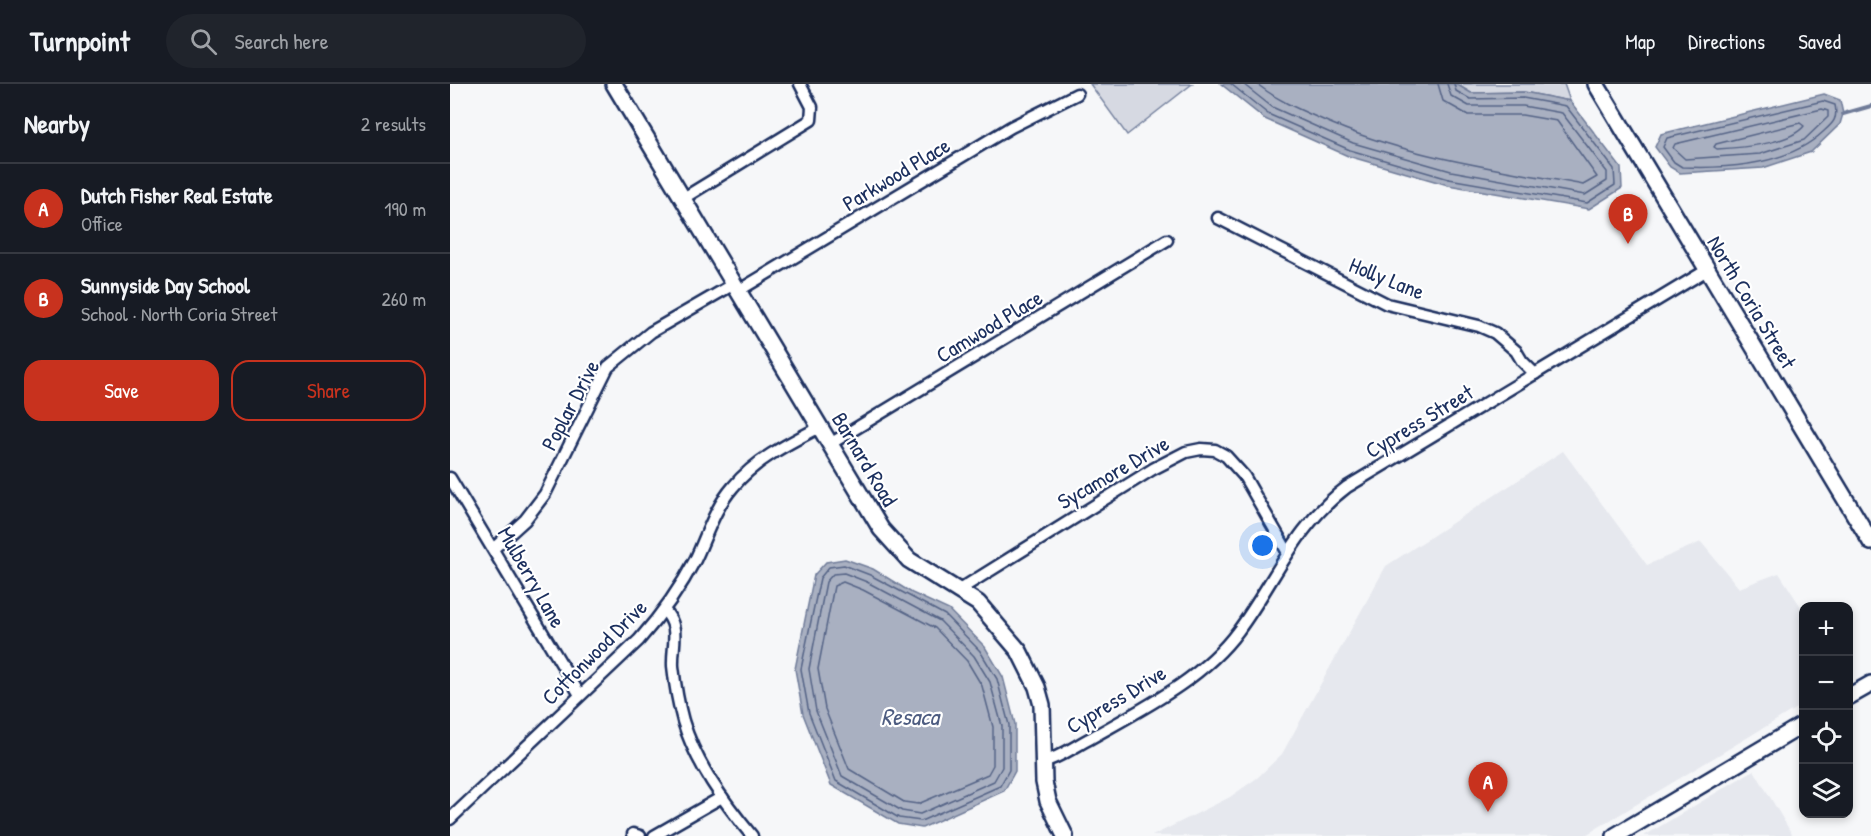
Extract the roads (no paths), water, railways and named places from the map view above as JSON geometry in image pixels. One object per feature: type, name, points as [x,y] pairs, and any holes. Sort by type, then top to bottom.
[{"type":"street","name":"Barnard Road","points":[[614,84],[880,529],[895,547],[925,571],[958,590],[993,618],[1030,669],[1042,705],[1042,762],[1048,801],[1065,836]]},
{"type":"street","points":[[682,199],[812,120],[812,107],[800,84]]},
{"type":"street","name":"North Coria Street","points":[[1596,84],[1871,543]]},
{"type":"street","name":"Parkwood Place","points":[[736,288],[1011,128],[1077,94]]},
{"type":"street","name":"Holly Lane","points":[[1218,218],[1387,304],[1479,326],[1495,333],[1516,351],[1535,374]]},
{"type":"street","name":"Camwood Place","points":[[830,444],[1167,240]]},
{"type":"street","name":"Cypress Street","points":[[1207,664],[1238,631],[1287,551],[1317,512],[1347,487],[1707,270]]},
{"type":"street","name":"Poplar Drive","points":[[493,549],[525,520],[545,494],[608,367],[651,332],[736,288]]},
{"type":"street","name":"Cottonwood Drive","points":[[453,816],[639,640],[664,610],[684,580],[712,519],[732,487],[744,474],[783,447],[820,427]]},
{"type":"street","name":"Sycamore Drive","points":[[958,590],[1154,468],[1186,452],[1201,449],[1215,450],[1236,465],[1287,551]]},
{"type":"street","name":"Mulberry Lane","points":[[450,478],[580,695]]},
{"type":"street","points":[[664,610],[673,621],[676,637],[673,648],[673,665],[683,722],[698,758],[722,797],[752,836]]},
{"type":"street","name":"Cypress Drive","points":[[1042,762],[1057,757],[1109,728],[1207,664]]},
{"type":"street","points":[[1853,694],[1871,684]]},
{"type":"street","points":[[1615,836],[1799,726]]},
{"type":"street","points":[[654,836],[722,797]]},
{"type":"street","points":[[450,802],[453,816]]},
{"type":"water","points":[[1221,84],[1456,84],[1471,93],[1524,92],[1570,101],[1621,168],[1622,188],[1589,209],[1448,185],[1348,156],[1265,119]]},
{"type":"water","points":[[1824,94],[1840,100],[1843,114],[1840,124],[1811,152],[1763,168],[1680,173],[1670,167],[1655,147],[1661,134]]},
{"type":"water","name":"Resaca","points":[[845,559],[873,569],[912,593],[949,610],[985,647],[1003,677],[1015,724],[1015,771],[1004,791],[922,828],[898,824],[831,785],[803,714],[795,669],[814,575],[826,562]]},
{"type":"waterway","points":[[1843,114],[1871,106]]},
{"type":"place","name":"Sunnyside Day School","points":[[1628,244]]},
{"type":"place","name":"Dutch Fisher Real Estate","points":[[1488,812]]}]
